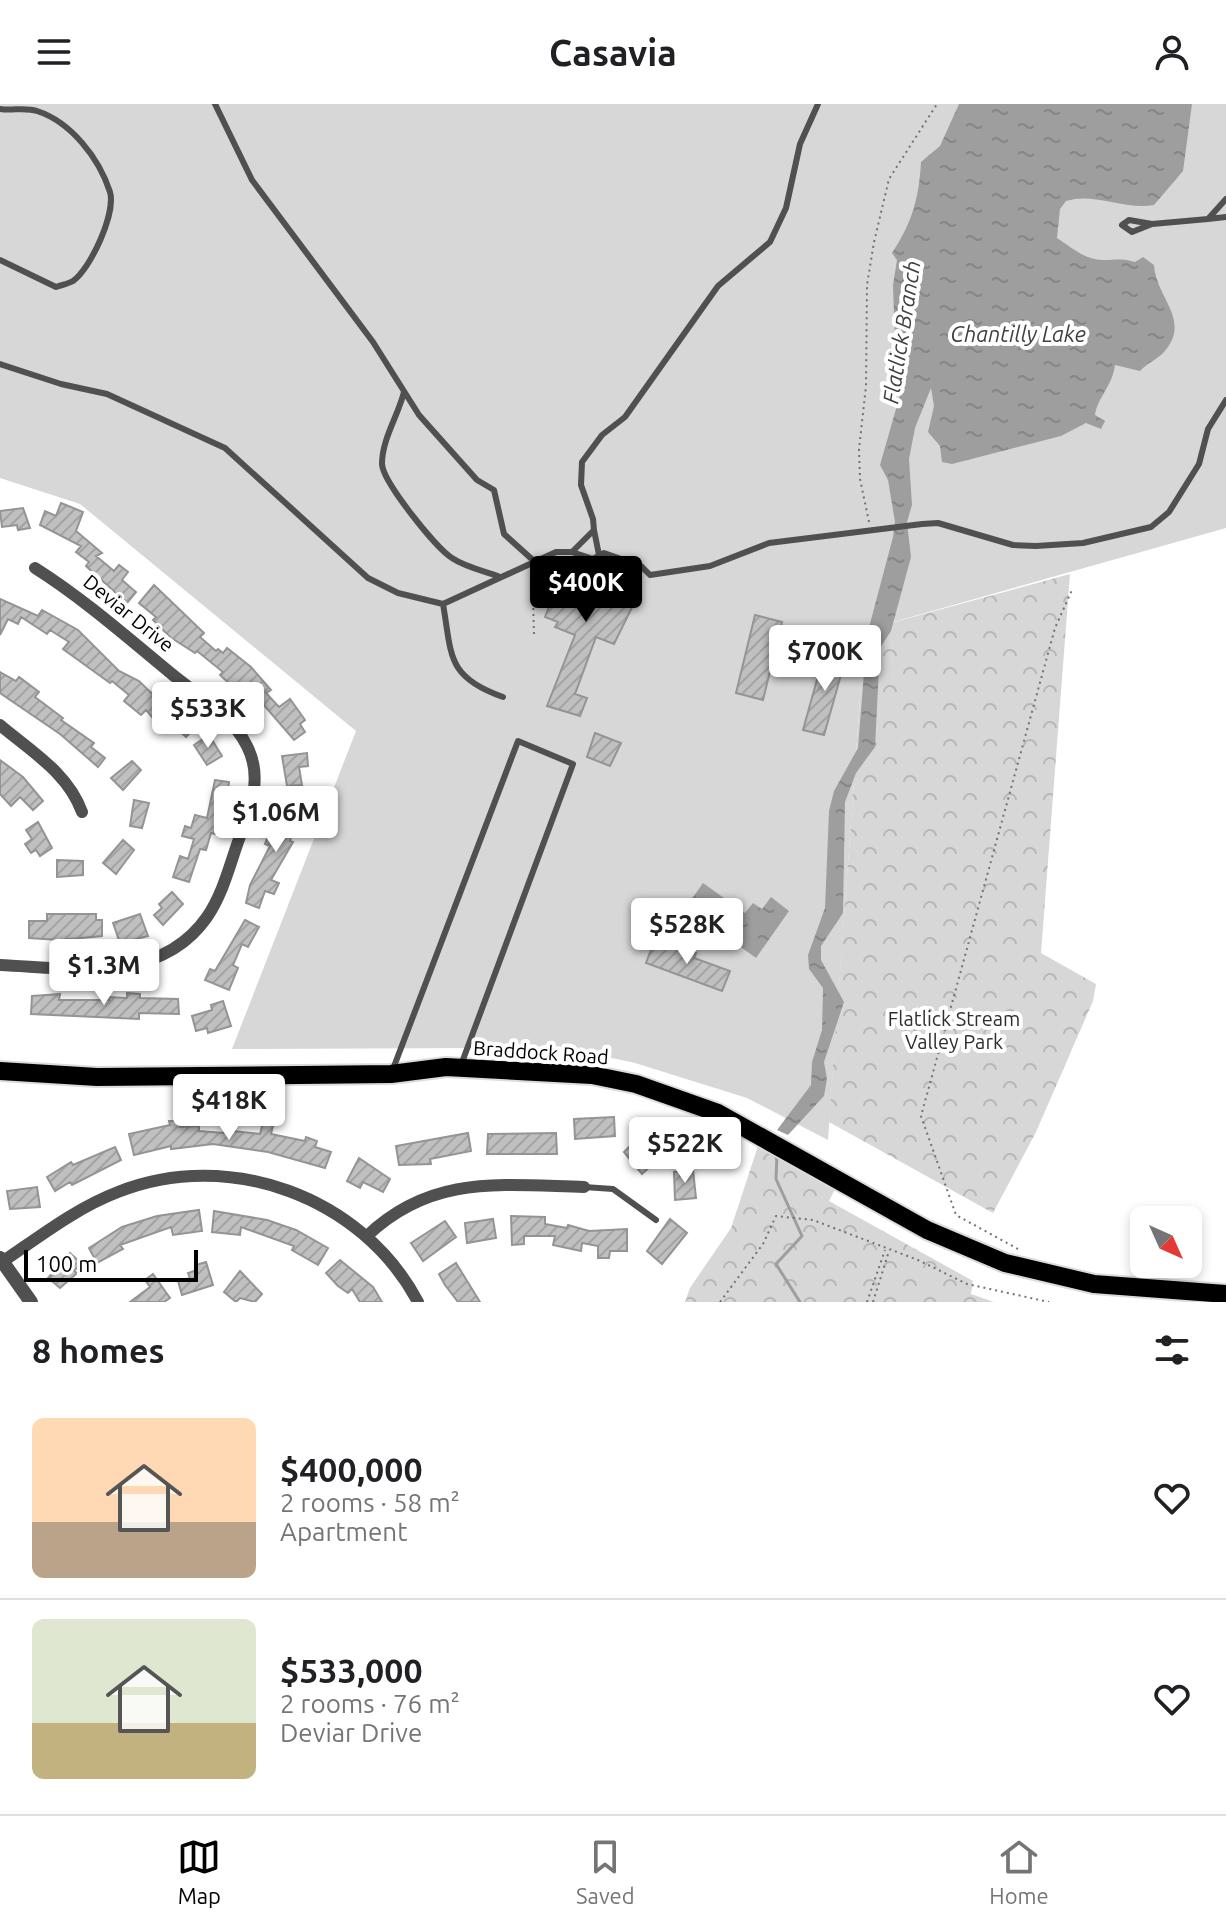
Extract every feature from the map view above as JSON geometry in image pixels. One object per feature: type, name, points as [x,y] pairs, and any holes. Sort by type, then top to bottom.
[{"type":"main road","name":"Braddock Road","points":[[0,1071],[97,1077],[391,1074],[460,1069],[549,1071],[636,1084],[718,1113],[969,1250],[1032,1270],[1094,1284],[1226,1294]]},
{"type":"street","name":"Deviar Drive","points":[[0,965],[121,968],[144,963],[181,945],[208,916],[217,898],[252,803],[255,784],[251,755],[232,723],[89,605],[35,568]]},
{"type":"street","points":[[0,725],[65,779],[74,790],[82,812]]},
{"type":"street","points":[[31,1302],[1,1261],[116,1192],[152,1181],[193,1175],[258,1180],[297,1193],[338,1214],[367,1236],[395,1268],[418,1302]]},
{"type":"street","points":[[367,1236],[406,1206],[451,1189],[484,1185],[584,1187]]},
{"type":"lane","points":[[215,104],[235,151],[252,180],[373,342],[404,392],[443,445],[477,480],[494,490],[504,534],[513,546],[534,561]]},
{"type":"lane","points":[[599,555],[581,485],[582,462],[602,435],[625,417],[718,286],[770,242],[786,208],[800,144],[818,104]]},
{"type":"lane","points":[[0,109],[38,111],[80,139],[111,193],[110,213],[103,234],[88,263],[74,281],[56,287],[0,260]]},
{"type":"lane","points":[[1208,219],[1226,199]]},
{"type":"lane","points":[[1152,224],[1226,217]]},
{"type":"lane","points":[[0,364],[61,384],[107,394],[225,448],[368,578],[398,593],[443,604],[549,554],[572,552],[593,559],[604,553],[641,566],[650,575],[657,575],[727,561],[769,543],[938,523],[1013,545],[1036,546],[1083,543],[1151,527],[1169,512],[1199,464],[1208,429],[1226,400]]},
{"type":"lane","points":[[404,392],[383,449],[385,475],[430,538],[445,553],[453,560],[499,576]]},
{"type":"lane","points":[[572,552],[594,530]]},
{"type":"lane","points":[[443,604],[451,658],[475,683],[503,697]]},
{"type":"lane","points":[[391,1074],[518,741],[573,764],[460,1069]]},
{"type":"lane","points":[[584,1187],[613,1189],[656,1220]]},
{"type":"path","points":[[870,531],[860,479],[859,449],[866,386],[867,285],[889,179],[937,104]]},
{"type":"path","points":[[534,634],[533,600],[549,554]]},
{"type":"path","points":[[1032,1270],[1013,1245],[980,1231],[956,1215],[921,1116],[1055,628],[1072,590]]},
{"type":"path","points":[[720,1302],[763,1244],[776,1216],[813,1220],[918,1260],[967,1284],[1049,1302]]},
{"type":"path","points":[[867,1302],[887,1250]]},
{"type":"path","points":[[873,1302],[887,1250]]},
{"type":"green space","points":[[0,104],[1226,104],[1226,528],[865,630],[828,1140],[747,1098],[635,1063],[589,1053],[474,1048],[232,1049],[356,731],[80,504],[0,478]]},
{"type":"green space","name":"Flatlick Stream Valley Park","points":[[1070,574],[1041,953],[1096,984],[1093,1001],[1036,1132],[993,1213],[829,1122],[865,630]]},
{"type":"green space","points":[[758,1146],[835,1189],[829,1201],[973,1281],[971,1294],[994,1302],[685,1302],[690,1288],[731,1228]]},
{"type":"water","name":"Chantilly Lake","points":[[959,104],[1192,104],[1183,171],[1154,205],[1087,199],[1066,201],[1060,209],[1057,238],[1090,258],[1135,262],[1143,257],[1154,265],[1174,319],[1175,330],[1164,352],[1140,371],[1115,365],[1095,415],[1105,421],[1101,429],[1086,423],[1061,436],[952,464],[942,462],[940,446],[928,432],[934,406],[931,388],[915,428],[909,459],[912,505],[907,522],[911,557],[891,631],[880,648],[875,747],[856,773],[845,802],[843,913],[821,946],[821,960],[844,1002],[824,1062],[827,1079],[824,1096],[788,1135],[777,1130],[811,1085],[812,1062],[822,1030],[823,988],[809,969],[808,955],[825,908],[829,811],[834,791],[858,748],[867,635],[895,522],[888,480],[880,465],[902,388],[903,373],[895,345],[893,285],[897,260],[892,253],[913,210],[921,162],[940,146]]},
{"type":"water","points":[[703,883],[745,913],[753,903],[762,909],[771,897],[789,911],[756,958],[720,932],[735,910],[732,908],[717,929],[686,907]]},
{"type":"building","points":[[61,503],[83,512],[76,531],[102,553],[96,556],[114,571],[119,565],[128,572],[122,580],[136,592],[127,603],[86,566],[89,562],[76,552],[81,546],[40,525],[45,511],[56,516]]},
{"type":"building","points":[[23,508],[30,528],[18,530],[17,525],[2,527],[0,511]]},
{"type":"building","points":[[567,560],[641,589],[614,644],[596,637],[575,694],[587,698],[580,716],[547,706],[575,635],[555,627],[558,622],[545,617]]},
{"type":"building","points":[[154,585],[204,633],[200,637],[216,651],[218,649],[223,653],[227,648],[251,667],[271,690],[266,693],[279,707],[290,699],[305,720],[300,724],[305,732],[294,740],[263,704],[260,707],[248,694],[244,697],[220,675],[223,672],[197,651],[195,653],[170,637],[153,620],[156,617],[139,603]]},
{"type":"building","points":[[0,599],[38,616],[42,610],[78,630],[119,671],[139,681],[169,710],[173,706],[196,726],[186,737],[173,725],[166,733],[146,710],[141,715],[124,701],[129,695],[112,681],[110,683],[63,649],[69,642],[50,630],[47,634],[21,617],[18,624],[8,619],[0,635]]},
{"type":"building","points":[[755,615],[782,622],[763,700],[736,693]]},
{"type":"building","points":[[825,651],[846,657],[824,735],[803,730]]},
{"type":"building","points":[[0,672],[16,681],[19,677],[39,692],[35,697],[94,743],[91,747],[105,758],[98,767],[60,734],[0,693]]},
{"type":"building","points":[[595,733],[621,743],[610,766],[587,757]]},
{"type":"building","points":[[209,735],[222,756],[207,765],[194,745]]},
{"type":"building","points":[[307,753],[308,766],[299,767],[302,785],[287,786],[282,756]]},
{"type":"building","points":[[0,760],[23,777],[43,801],[33,810],[20,797],[11,806],[0,794]]},
{"type":"building","points":[[132,761],[141,770],[123,790],[111,778]]},
{"type":"building","points":[[215,780],[229,782],[225,811],[216,834],[211,833],[206,850],[200,849],[189,882],[173,877],[180,856],[188,859],[194,839],[182,836],[185,826],[191,828],[195,815],[207,818]]},
{"type":"building","points":[[292,799],[309,803],[303,825],[295,823],[290,841],[293,842],[271,880],[279,883],[274,894],[265,891],[259,908],[246,903],[250,885],[270,846],[265,844],[270,832],[279,836]]},
{"type":"building","points":[[134,800],[149,803],[142,828],[130,826]]},
{"type":"building","points":[[38,822],[52,848],[40,856],[36,850],[31,853],[25,844],[32,839],[26,830]]},
{"type":"building","points":[[123,840],[134,850],[116,874],[103,863]]},
{"type":"building","points":[[57,860],[83,861],[83,875],[57,877]]},
{"type":"building","points":[[172,892],[183,904],[163,925],[154,915],[162,908],[159,904]]},
{"type":"building","points":[[47,914],[96,914],[96,920],[102,920],[102,936],[59,940],[29,938],[29,921],[47,921]]},
{"type":"building","points":[[140,914],[148,936],[120,943],[113,923]]},
{"type":"building","points":[[245,920],[259,927],[248,947],[242,944],[233,965],[238,968],[229,990],[205,980],[210,969],[215,971]]},
{"type":"building","points":[[654,942],[696,953],[694,958],[730,971],[722,991],[646,963]]},
{"type":"building","points":[[127,993],[140,994],[140,998],[178,999],[179,1014],[139,1013],[139,1019],[31,1014],[32,996],[60,994],[59,1000],[109,1000],[109,997],[127,998]]},
{"type":"building","points":[[223,1001],[231,1026],[208,1033],[207,1028],[196,1031],[192,1016],[212,1010],[211,1005]]},
{"type":"building","points":[[614,1117],[615,1136],[575,1139],[574,1119]]},
{"type":"building","points":[[169,1121],[180,1121],[180,1127],[199,1126],[199,1131],[260,1134],[263,1123],[273,1126],[271,1134],[305,1141],[306,1137],[317,1141],[315,1147],[331,1152],[325,1168],[268,1152],[213,1144],[171,1149],[171,1146],[134,1155],[129,1134],[170,1125]]},
{"type":"building","points":[[468,1133],[471,1151],[430,1159],[431,1164],[399,1165],[396,1146]]},
{"type":"building","points":[[556,1133],[557,1154],[487,1154],[488,1134]]},
{"type":"building","points":[[642,1134],[650,1142],[647,1146],[659,1158],[642,1174],[624,1152]]},
{"type":"building","points":[[115,1147],[121,1160],[55,1191],[47,1177],[71,1162],[73,1165]]},
{"type":"building","points":[[359,1158],[390,1179],[383,1192],[363,1182],[360,1188],[347,1181]]},
{"type":"building","points":[[693,1170],[696,1198],[675,1200],[674,1172]]},
{"type":"building","points":[[37,1187],[40,1207],[10,1209],[7,1191]]},
{"type":"building","points":[[199,1210],[202,1231],[173,1235],[171,1227],[120,1245],[123,1249],[97,1263],[89,1248],[122,1227],[157,1216]]},
{"type":"building","points":[[214,1211],[267,1220],[296,1230],[328,1248],[318,1265],[292,1250],[294,1246],[241,1227],[240,1235],[212,1232]]},
{"type":"building","points":[[511,1216],[545,1217],[545,1224],[567,1228],[568,1225],[589,1231],[627,1229],[627,1251],[610,1251],[609,1258],[598,1258],[598,1246],[582,1243],[581,1251],[553,1245],[555,1236],[524,1236],[524,1244],[512,1245]]},
{"type":"building","points":[[493,1219],[496,1238],[467,1243],[465,1223]]},
{"type":"building","points":[[670,1219],[687,1233],[662,1264],[647,1251]]},
{"type":"building","points":[[445,1221],[456,1237],[423,1261],[411,1243]]},
{"type":"building","points":[[70,1253],[81,1263],[74,1271],[77,1273],[60,1288],[48,1278]]},
{"type":"building","points":[[340,1260],[373,1287],[382,1302],[360,1302],[352,1289],[348,1293],[338,1286],[326,1273]]},
{"type":"building","points":[[206,1262],[213,1285],[182,1295],[178,1281],[190,1278],[188,1273],[197,1270],[196,1265]]},
{"type":"building","points":[[456,1263],[480,1302],[458,1302],[445,1285],[439,1274]]},
{"type":"building","points":[[240,1271],[262,1294],[255,1302],[240,1298],[236,1302],[224,1292]]},
{"type":"building","points":[[153,1274],[170,1298],[164,1302],[130,1302],[150,1287],[145,1280]]},
{"type":"waterway","name":"Flatlick Branch","points":[[777,1154],[776,1179],[802,1236],[776,1264],[800,1302]]}]
